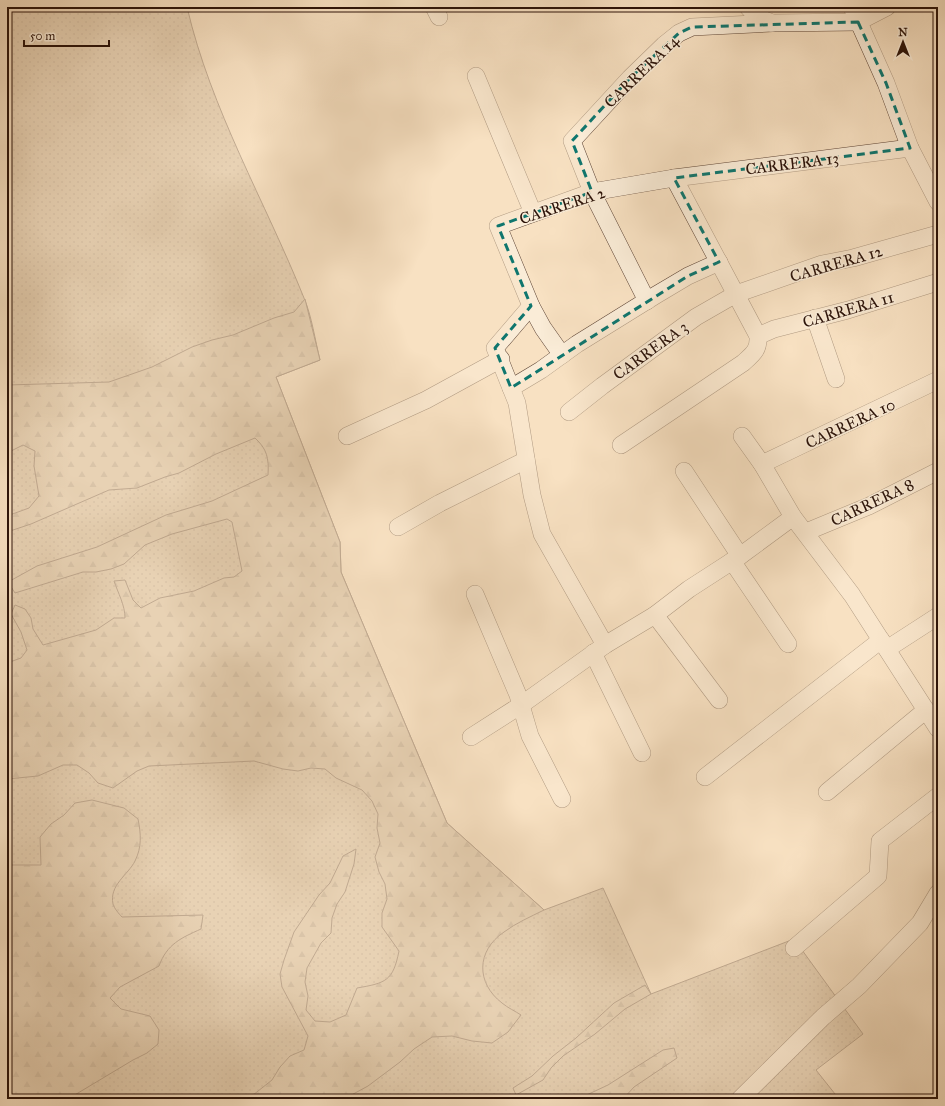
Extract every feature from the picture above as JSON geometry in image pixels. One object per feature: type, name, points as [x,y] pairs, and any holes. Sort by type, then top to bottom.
[{"type":"street","points":[[748,7],[757,17],[772,23]]},
{"type":"street","points":[[887,7],[855,14],[886,83],[910,148],[933,181],[938,202]]},
{"type":"street","name":"CARRERA 14","points":[[592,192],[572,141],[630,78],[679,33],[692,27],[772,23],[855,14]]},
{"type":"street","points":[[476,76],[533,213]]},
{"type":"street","name":"CARRERA 13","points":[[674,178],[910,148]]},
{"type":"street","points":[[620,445],[743,363],[756,351],[759,344],[758,336],[674,178]]},
{"type":"street","name":"CARRERA 2","points":[[531,306],[498,226],[592,192],[674,178]]},
{"type":"street","points":[[592,192],[647,301]]},
{"type":"street","name":"CARRERA 12","points":[[736,294],[822,264],[853,258],[938,234]]},
{"type":"street","points":[[511,388],[688,276],[719,262]]},
{"type":"street","name":"CARRERA 11","points":[[758,336],[774,329],[938,282]]},
{"type":"street","name":"CARRERA 3","points":[[568,412],[696,317],[736,294]]},
{"type":"street","points":[[562,355],[543,328],[531,306],[495,348],[517,403],[532,495],[542,534],[599,649],[642,753]]},
{"type":"street","points":[[816,318],[836,379]]},
{"type":"street","points":[[347,436],[426,400],[500,359]]},
{"type":"street","name":"CARRERA 10","points":[[762,464],[938,380]]},
{"type":"street","points":[[742,436],[762,464],[793,517],[852,594],[938,728]]},
{"type":"street","points":[[398,527],[440,503],[526,460]]},
{"type":"street","points":[[684,471],[788,644]]},
{"type":"street","name":"CARRERA 8","points":[[806,532],[869,506],[938,471]]},
{"type":"street","points":[[471,737],[521,705],[599,649],[655,615],[689,589],[736,559],[793,517]]},
{"type":"street","points":[[475,594],[521,705],[530,736],[562,799]]},
{"type":"street","points":[[655,615],[719,700]]},
{"type":"street","points":[[705,777],[884,644],[938,616]]},
{"type":"street","points":[[826,792],[926,710]]},
{"type":"street","points":[[794,948],[878,876],[880,841],[938,796]]},
{"type":"street","points":[[740,1099],[823,1017],[859,986],[915,929],[938,893]]},
{"type":"highlighted area","points":[[858,22],[886,83],[910,148],[674,178],[719,262],[688,276],[511,388],[495,348],[531,306],[498,226],[592,192],[572,141],[630,78],[679,33],[692,27]]},
{"type":"green space","points":[[7,7],[187,7],[197,45],[224,119],[289,262],[307,305],[311,321],[320,360],[276,377],[340,542],[341,572],[447,823],[544,910],[603,888],[651,994],[794,939],[863,1034],[816,1070],[839,1099],[7,1099]]},
{"type":"green space","points":[[305,299],[320,360],[276,377],[340,542],[341,572],[447,823],[544,910],[504,932],[488,948],[484,958],[484,977],[487,986],[493,995],[502,1003],[521,1015],[508,1032],[492,1043],[472,1041],[452,1036],[432,1037],[414,1049],[400,1062],[368,1086],[344,1099],[248,1099],[272,1080],[280,1067],[290,1056],[304,1050],[308,1036],[282,987],[280,974],[294,932],[319,895],[330,883],[343,856],[356,849],[354,864],[345,892],[337,904],[332,918],[331,933],[321,943],[307,968],[305,982],[308,996],[306,1010],[315,1021],[330,1022],[346,1015],[357,988],[375,984],[387,979],[394,969],[399,951],[382,927],[382,913],[387,899],[385,884],[379,872],[375,857],[380,843],[377,828],[378,814],[372,801],[362,790],[336,778],[325,769],[311,768],[298,771],[283,769],[254,761],[149,766],[137,771],[113,788],[98,783],[89,773],[77,765],[63,765],[38,776],[7,779],[7,663],[21,658],[27,650],[21,632],[11,614],[15,605],[25,609],[31,618],[33,629],[43,645],[96,630],[114,618],[125,618],[123,604],[114,581],[125,580],[133,600],[141,608],[160,598],[194,591],[224,578],[234,577],[242,571],[232,522],[227,519],[172,534],[145,545],[124,564],[111,569],[96,572],[83,572],[15,593],[8,582],[37,566],[97,547],[166,515],[212,501],[268,475],[268,464],[265,450],[255,438],[216,454],[179,473],[137,488],[109,490],[31,524],[7,532],[7,516],[29,508],[39,496],[34,466],[35,451],[23,445],[7,453],[7,385],[109,382],[152,367],[192,347],[233,335],[274,318],[294,312]]},
{"type":"green space","points":[[92,800],[124,808],[138,819],[140,830],[139,851],[132,866],[116,886],[114,891],[113,904],[119,914],[122,917],[203,915],[201,929],[181,939],[166,952],[159,966],[120,987],[110,998],[121,1009],[150,1016],[159,1030],[158,1044],[147,1053],[68,1099],[7,1099],[7,865],[41,865],[40,837],[51,824],[64,815],[75,803]]},
{"type":"green space","points":[[645,985],[651,994],[625,1009],[595,1034],[563,1056],[551,1068],[543,1080],[516,1095],[513,1088],[532,1076],[614,1003]]},
{"type":"green space","points":[[674,1048],[677,1058],[634,1087],[623,1099],[578,1099],[608,1085],[663,1050]]}]
